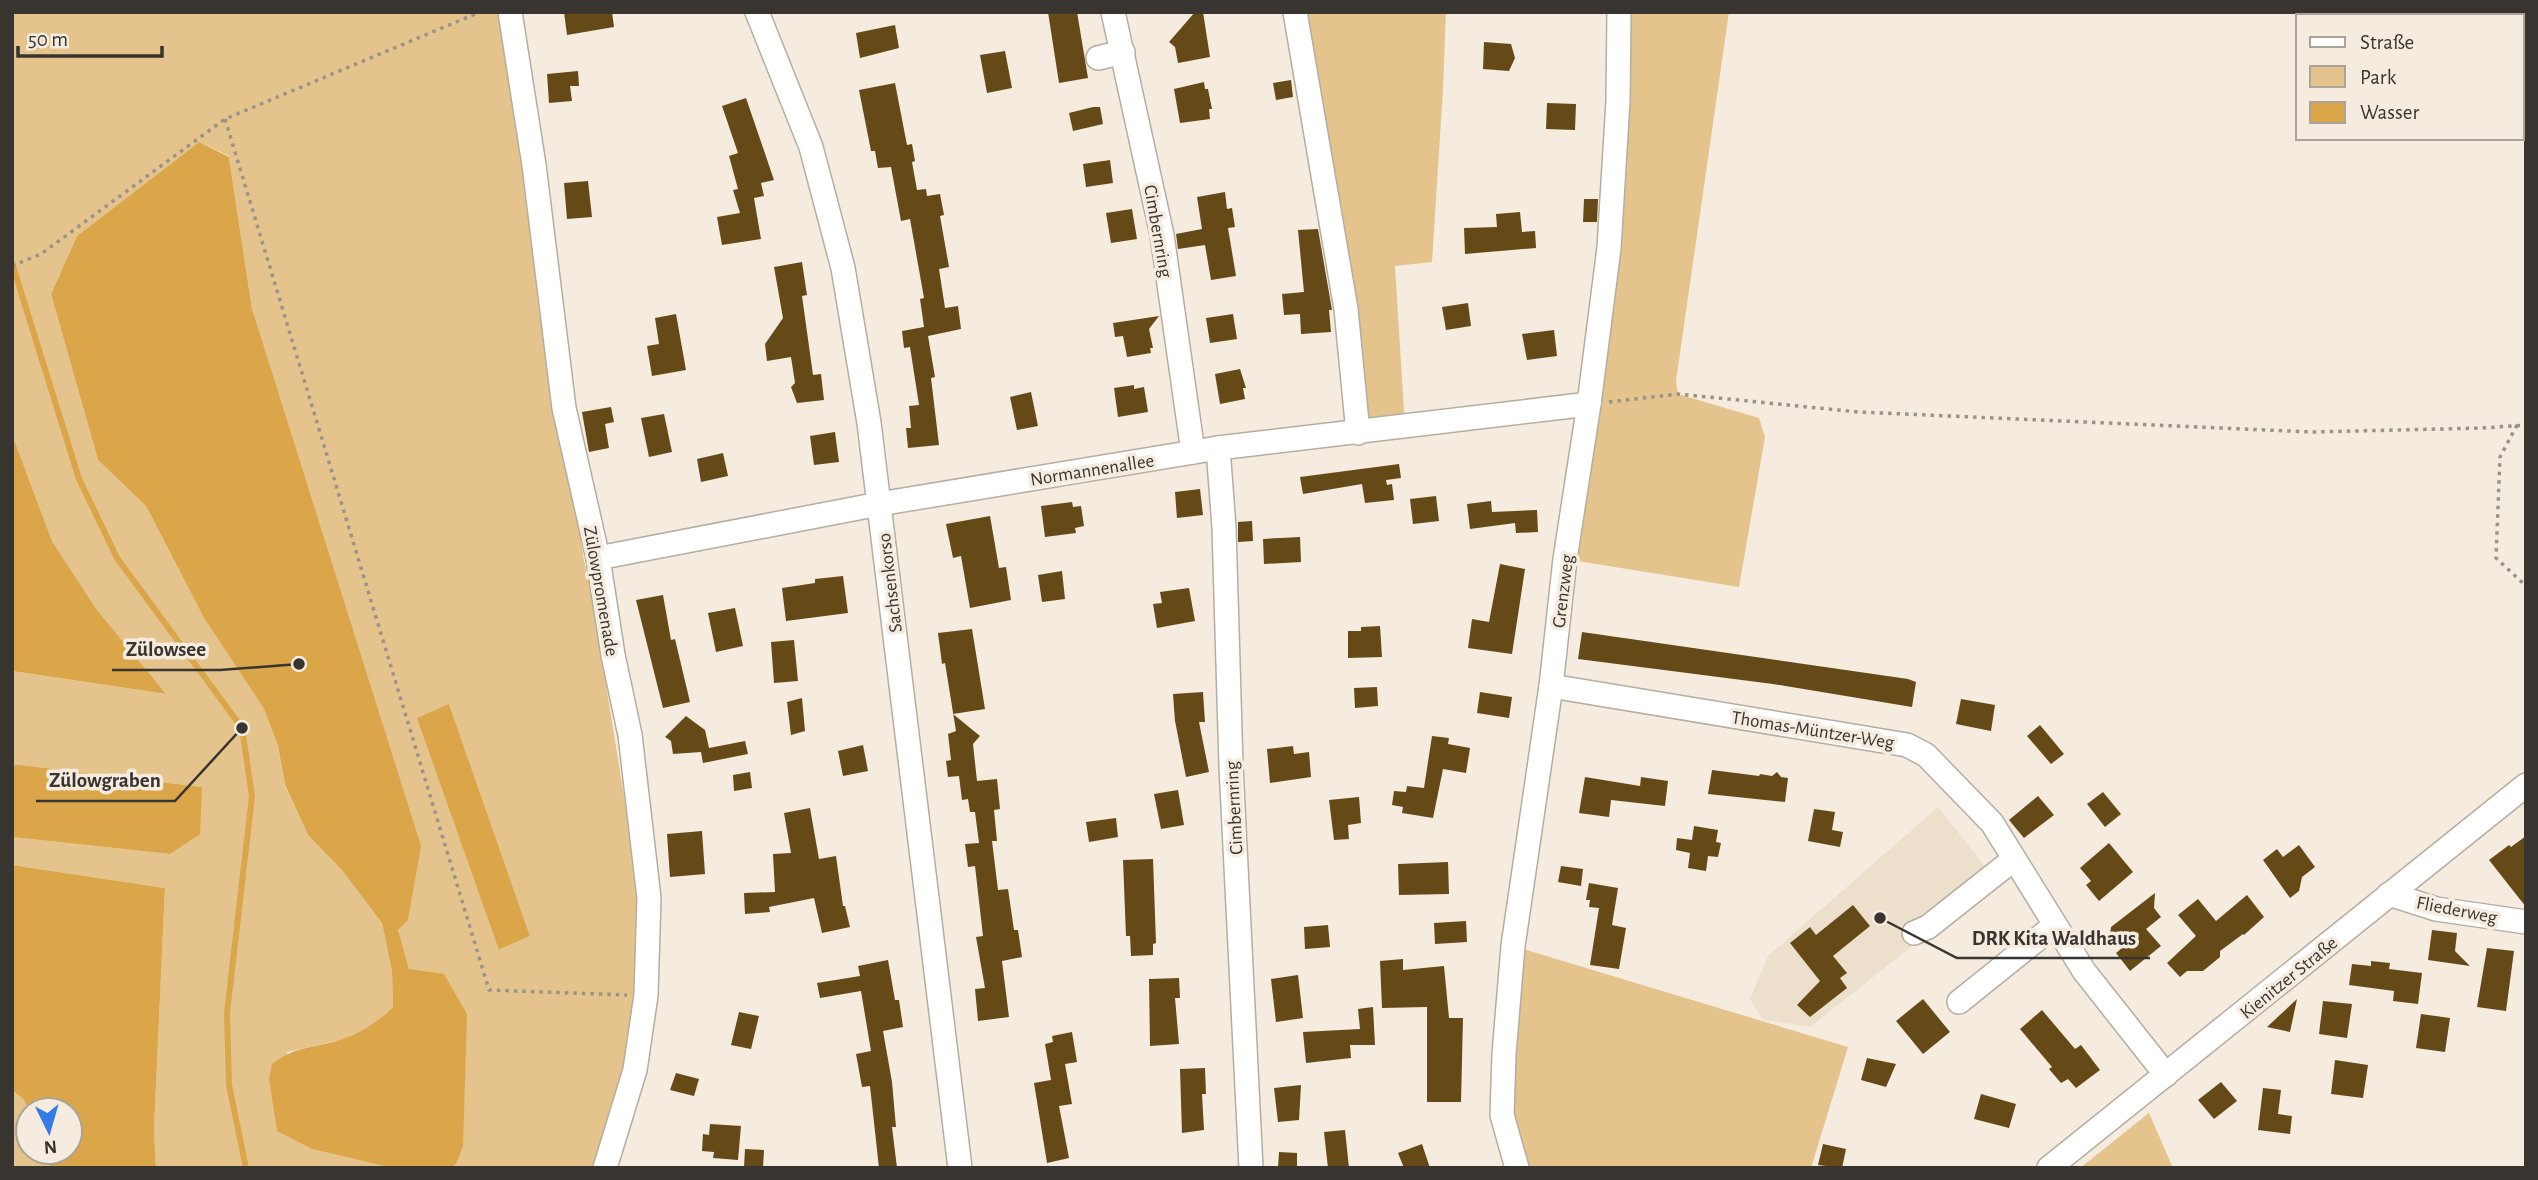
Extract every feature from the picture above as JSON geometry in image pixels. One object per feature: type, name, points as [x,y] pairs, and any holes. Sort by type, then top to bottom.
[{"type":"street","name":"Zülowpromenade","points":[[510,12],[534,165],[564,408],[598,558],[613,655],[630,735],[649,898],[646,995],[635,1070],[605,1168]]},
{"type":"street","name":"Sachsenkorso","points":[[757,12],[811,147],[842,268],[869,423],[960,1168]]},
{"type":"street","name":"Cimbernring","points":[[1113,12],[1162,235],[1193,452]]},
{"type":"street","points":[[1295,12],[1346,309],[1358,433]]},
{"type":"street","name":"Grenzweg","points":[[1520,1167],[1502,1115],[1513,946],[1551,686],[1565,559],[1590,404],[1609,248],[1618,101],[1619,12]]},
{"type":"street","points":[[1098,58],[1123,52]]},
{"type":"street","name":"Normannenallee","points":[[598,558],[879,505],[1218,448],[1590,404]]},
{"type":"street","name":"Cimbernring","points":[[1218,448],[1224,527],[1231,766],[1251,1168]]},
{"type":"street","name":"Thomas-Müntzer-Weg","points":[[1551,686],[1907,745],[1926,755],[1992,823],[2084,971],[2166,1074]]},
{"type":"street","name":"Kienitzer Straße","points":[[2049,1168],[2526,785]]},
{"type":"street","points":[[1914,933],[1928,927],[2014,859]]},
{"type":"street","name":"Fliederweg","points":[[2389,894],[2436,909],[2526,922]]},
{"type":"street","points":[[1959,1002],[2055,925]]},
{"type":"path","points":[[12,266],[41,254],[225,119],[480,12]]},
{"type":"path","points":[[225,119],[489,990],[646,995]]},
{"type":"path","points":[[1590,404],[1678,394],[1858,412],[2312,432],[2526,425]]},
{"type":"path","points":[[2517,425],[2500,457],[2496,558],[2526,586]]},
{"type":"shaded area","points":[[1938,807],[1996,880],[1810,1027],[1762,1019],[1750,999],[1768,956]]},
{"type":"green space","points":[[12,12],[510,12],[584,561],[641,902],[637,996],[629,1069],[594,1168],[451,1168],[456,1164],[398,930],[408,919],[252,309],[229,156],[199,142],[77,236],[51,294],[98,460],[146,506],[204,618],[264,709],[278,746],[285,786],[308,835],[342,869],[382,923],[392,972],[393,1007],[372,1025],[346,1039],[287,1052],[312,1149],[392,1168],[156,1168],[154,1130],[165,888],[12,865],[12,837],[170,854],[202,787],[12,764],[12,671],[165,694],[97,610],[52,541],[12,434]],"holes":[[[449,704],[530,936],[500,950]]]},
{"type":"green space","points":[[1295,12],[1446,12],[1432,262],[1395,266],[1405,427],[1358,433]]},
{"type":"green space","points":[[1619,12],[1729,12],[1676,381],[1678,394],[1759,418],[1765,437],[1739,587],[1565,559],[1589,404]]},
{"type":"green space","points":[[1513,946],[1848,1047],[1811,1168],[1517,1168],[1502,1115]]},
{"type":"green space","points":[[12,1090],[19,1096],[14,1096],[14,1166],[50,1168],[12,1168]]},
{"type":"green space","points":[[2149,1113],[2173,1168],[2080,1168]]},
{"type":"water","points":[[199,142],[229,157],[252,309],[421,846],[408,920],[398,930],[409,969],[444,974],[467,1014],[463,1146],[456,1164],[451,1168],[392,1168],[312,1149],[277,1131],[269,1079],[272,1064],[301,1049],[338,1041],[355,1034],[393,1007],[392,972],[382,923],[342,870],[308,835],[285,785],[278,746],[264,709],[204,618],[146,506],[98,460],[51,294],[77,236]]},
{"type":"water","points":[[12,434],[52,541],[97,610],[166,694],[12,671]]},
{"type":"water","points":[[449,704],[530,936],[499,950],[417,718]]},
{"type":"water","points":[[12,764],[202,787],[200,834],[170,854],[12,837]]},
{"type":"water","points":[[12,865],[165,888],[154,1130],[156,1168],[50,1168],[84,1166],[84,1096],[19,1096],[12,1090]]},
{"type":"building","points":[[564,12],[612,12],[614,27],[567,35]]},
{"type":"building","points":[[1048,12],[1077,12],[1088,78],[1059,83]]},
{"type":"building","points":[[1195,12],[1203,12],[1210,57],[1178,63],[1175,47],[1169,42]]},
{"type":"building","points":[[895,25],[899,48],[860,58],[856,33]]},
{"type":"building","points":[[1484,42],[1511,44],[1515,58],[1509,71],[1483,69]]},
{"type":"building","points":[[1005,51],[1012,88],[987,93],[980,55]]},
{"type":"building","points":[[578,71],[579,86],[570,86],[572,101],[549,103],[547,74]]},
{"type":"building","points":[[1291,80],[1293,97],[1276,100],[1273,83]]},
{"type":"building","points":[[1204,82],[1212,109],[1209,109],[1210,119],[1180,123],[1174,89]]},
{"type":"building","points":[[895,83],[907,145],[912,144],[917,190],[926,189],[927,196],[940,194],[944,215],[940,216],[949,267],[939,269],[945,308],[958,306],[961,329],[928,336],[935,377],[931,378],[939,445],[908,448],[906,428],[911,428],[909,406],[919,405],[910,347],[904,348],[902,331],[924,327],[920,299],[924,298],[910,219],[901,221],[891,167],[878,168],[875,151],[871,151],[859,90]]},
{"type":"building","points":[[746,98],[774,180],[761,183],[764,196],[754,198],[761,239],[722,245],[717,217],[740,213],[733,190],[738,189],[729,156],[738,153],[722,106]]},
{"type":"building","points":[[1547,103],[1576,104],[1575,130],[1546,129]]},
{"type":"building","points":[[1100,107],[1103,124],[1073,131],[1069,113]]},
{"type":"building","points":[[1110,160],[1113,183],[1086,187],[1083,164]]},
{"type":"building","points":[[588,181],[592,217],[567,219],[564,183]]},
{"type":"building","points":[[1225,192],[1227,209],[1232,208],[1235,227],[1228,228],[1236,276],[1211,280],[1205,245],[1178,249],[1176,234],[1202,229],[1197,197]]},
{"type":"building","points":[[1584,199],[1598,199],[1597,222],[1583,222]]},
{"type":"building","points":[[1132,209],[1137,239],[1111,243],[1106,213]]},
{"type":"building","points":[[1520,212],[1522,232],[1535,231],[1536,248],[1465,254],[1464,228],[1497,227],[1496,214]]},
{"type":"building","points":[[1318,229],[1332,310],[1329,310],[1331,332],[1301,334],[1300,314],[1284,315],[1282,294],[1304,292],[1298,230]]},
{"type":"building","points":[[802,262],[807,295],[802,296],[813,375],[821,374],[824,400],[797,403],[791,387],[795,383],[791,357],[767,361],[765,344],[783,318],[774,267]]},
{"type":"building","points":[[1468,303],[1471,326],[1446,330],[1442,307]]},
{"type":"building","points":[[676,314],[686,370],[652,376],[647,346],[659,344],[655,318]]},
{"type":"building","points":[[1233,314],[1237,339],[1210,343],[1206,318]]},
{"type":"building","points":[[1159,316],[1149,329],[1153,348],[1150,348],[1151,353],[1127,357],[1123,336],[1115,337],[1113,323]]},
{"type":"building","points":[[1554,330],[1557,356],[1527,360],[1522,334]]},
{"type":"building","points":[[1240,369],[1246,388],[1243,388],[1245,399],[1220,404],[1215,374]]},
{"type":"building","points":[[1134,385],[1134,389],[1144,387],[1148,412],[1118,417],[1114,388]]},
{"type":"building","points":[[1031,392],[1038,426],[1017,430],[1010,397]]},
{"type":"building","points":[[611,407],[614,422],[605,424],[609,448],[589,452],[582,412]]},
{"type":"building","points":[[664,414],[672,452],[649,457],[641,418]]},
{"type":"building","points":[[835,432],[839,462],[814,465],[810,436]]},
{"type":"building","points":[[723,453],[728,476],[701,482],[697,459]]},
{"type":"building","points":[[1399,464],[1401,478],[1386,480],[1387,485],[1392,484],[1394,500],[1365,503],[1362,484],[1303,494],[1300,477]]},
{"type":"building","points":[[1200,489],[1203,515],[1177,518],[1175,492]]},
{"type":"building","points":[[1436,496],[1439,521],[1413,524],[1410,499]]},
{"type":"building","points":[[1491,501],[1492,512],[1537,510],[1538,532],[1516,533],[1515,523],[1470,529],[1467,504]]},
{"type":"building","points":[[1072,502],[1073,507],[1081,506],[1084,526],[1075,528],[1076,533],[1045,537],[1041,506]]},
{"type":"building","points":[[990,516],[999,568],[1006,567],[1011,600],[970,608],[961,556],[953,558],[946,524]]},
{"type":"building","points":[[1252,521],[1253,541],[1238,542],[1238,522]]},
{"type":"building","points":[[1300,537],[1301,562],[1264,564],[1263,539]]},
{"type":"building","points":[[1500,564],[1525,569],[1512,654],[1468,648],[1472,619],[1489,622]]},
{"type":"building","points":[[1062,571],[1065,599],[1042,602],[1038,575]]},
{"type":"building","points":[[843,576],[848,613],[786,621],[782,588],[815,583],[815,579]]},
{"type":"building","points":[[1189,588],[1195,621],[1157,628],[1153,604],[1162,603],[1160,592]]},
{"type":"building","points":[[663,595],[671,640],[675,639],[690,702],[663,708],[636,600]]},
{"type":"building","points":[[735,608],[743,646],[716,652],[708,613]]},
{"type":"building","points":[[1380,626],[1382,657],[1348,658],[1348,631]]},
{"type":"building","points":[[972,629],[985,709],[953,714],[938,633]]},
{"type":"building","points":[[1582,632],[1908,679],[1916,682],[1912,707],[1773,684],[1578,659]]},
{"type":"building","points":[[794,640],[798,681],[774,683],[771,642]]},
{"type":"building","points":[[1377,687],[1378,706],[1355,708],[1354,688]]},
{"type":"building","points":[[1203,692],[1205,722],[1199,722],[1209,772],[1186,777],[1175,721],[1173,694]]},
{"type":"building","points":[[1480,692],[1512,697],[1509,718],[1477,713]]},
{"type":"building","points":[[802,698],[805,731],[791,735],[787,702]]},
{"type":"building","points":[[1961,699],[1995,705],[1991,731],[1956,724]]},
{"type":"building","points":[[953,714],[980,736],[973,744],[977,781],[997,779],[1000,809],[994,810],[997,841],[992,841],[998,890],[1008,889],[1014,930],[1018,930],[1022,957],[1002,961],[1009,1017],[978,1021],[975,989],[985,988],[976,937],[983,936],[975,866],[968,867],[965,844],[979,843],[975,812],[970,812],[968,799],[962,800],[959,776],[948,777],[946,761],[951,760],[948,734],[956,731]]},
{"type":"building","points":[[686,716],[705,730],[709,748],[745,741],[748,754],[703,763],[701,752],[673,754],[671,741],[665,737]]},
{"type":"building","points":[[2040,725],[2064,754],[2051,764],[2027,736]]},
{"type":"building","points":[[1432,736],[1449,738],[1448,744],[1470,748],[1466,773],[1443,769],[1433,818],[1402,813],[1403,807],[1392,805],[1394,791],[1406,792],[1407,786],[1424,788]]},
{"type":"building","points":[[863,745],[868,771],[843,776],[838,751]]},
{"type":"building","points":[[1293,746],[1294,754],[1309,752],[1311,777],[1270,783],[1267,749]]},
{"type":"building","points":[[1712,770],[1759,776],[1772,776],[1777,772],[1781,777],[1788,778],[1785,802],[1708,794]]},
{"type":"building","points":[[750,772],[752,788],[734,791],[733,775]]},
{"type":"building","points":[[1585,777],[1640,786],[1641,777],[1668,781],[1665,806],[1611,800],[1609,817],[1579,813]]},
{"type":"building","points":[[1178,790],[1184,825],[1161,829],[1154,794]]},
{"type":"building","points":[[2103,792],[2121,814],[2105,827],[2087,804]]},
{"type":"building","points":[[2038,796],[2054,815],[2024,838],[2009,820]]},
{"type":"building","points":[[1359,797],[1361,823],[1348,825],[1349,839],[1334,840],[1329,800]]},
{"type":"building","points":[[810,808],[819,859],[836,856],[843,906],[850,927],[822,933],[814,898],[769,907],[770,912],[745,914],[744,893],[775,892],[773,854],[791,853],[784,813]]},
{"type":"building","points":[[1814,809],[1835,812],[1832,830],[1843,832],[1840,847],[1808,841]]},
{"type":"building","points":[[1116,818],[1118,837],[1089,842],[1086,822]]},
{"type":"building","points":[[1694,826],[1718,830],[1716,842],[1721,843],[1718,857],[1708,856],[1706,871],[1688,868],[1690,853],[1676,850],[1677,838],[1692,840]]},
{"type":"building","points":[[702,831],[705,874],[670,877],[667,834]]},
{"type":"building","points":[[2526,836],[2526,907],[2489,860]]},
{"type":"building","points":[[2109,843],[2133,872],[2099,901],[2086,885],[2091,881],[2080,868]]},
{"type":"building","points":[[2299,845],[2315,867],[2302,877],[2299,891],[2290,898],[2263,860],[2277,849],[2283,857]]},
{"type":"building","points":[[1153,859],[1156,943],[1153,944],[1153,955],[1131,956],[1130,936],[1126,936],[1123,860]]},
{"type":"building","points":[[1448,862],[1449,894],[1399,895],[1398,864]]},
{"type":"building","points":[[1561,866],[1583,869],[1581,886],[1558,882]]},
{"type":"building","points":[[1589,883],[1618,888],[1612,925],[1626,928],[1619,969],[1590,965],[1599,908],[1589,907],[1590,900],[1586,900]]},
{"type":"building","points":[[2155,893],[2154,908],[2161,917],[2146,929],[2161,946],[2130,971],[2116,953],[2122,948],[2110,934],[2111,927]]},
{"type":"building","points":[[2247,895],[2264,917],[2220,951],[2220,957],[2203,971],[2187,971],[2180,977],[2167,963],[2196,936],[2178,915],[2198,899],[2216,921]]},
{"type":"building","points":[[1853,905],[1870,926],[1833,956],[1847,973],[1840,978],[1847,988],[1810,1017],[1797,1005],[1820,981],[1790,943],[1810,927],[1816,935]]},
{"type":"building","points":[[1466,921],[1467,942],[1435,944],[1434,923]]},
{"type":"building","points":[[1328,925],[1330,947],[1305,949],[1304,927]]},
{"type":"building","points":[[2432,930],[2457,933],[2455,951],[2470,966],[2428,960]]},
{"type":"building","points":[[2487,948],[2514,951],[2506,1011],[2477,1007]]},
{"type":"building","points":[[1403,959],[1403,970],[1444,966],[1449,1018],[1463,1018],[1461,1102],[1427,1102],[1427,1007],[1382,1008],[1380,961]]},
{"type":"building","points":[[888,960],[903,1027],[883,1031],[892,1082],[896,1127],[892,1127],[897,1168],[879,1168],[870,1086],[862,1087],[856,1054],[871,1051],[861,991],[820,998],[817,983],[860,976],[858,966]]},
{"type":"building","points":[[2371,961],[2390,963],[2389,969],[2422,973],[2418,1004],[2393,1001],[2394,991],[2349,985],[2352,964],[2371,966]]},
{"type":"building","points":[[1298,975],[1303,1018],[1276,1022],[1271,979]]},
{"type":"building","points":[[1179,978],[1180,998],[1175,998],[1179,1044],[1150,1046],[1149,979]]},
{"type":"building","points":[[1923,999],[1950,1032],[1923,1054],[1896,1021]]},
{"type":"building","points":[[2297,999],[2290,1032],[2267,1027]]},
{"type":"building","points":[[2323,1001],[2352,1004],[2347,1038],[2319,1034]]},
{"type":"building","points":[[1373,1007],[1375,1045],[1350,1045],[1351,1058],[1306,1063],[1303,1032],[1360,1029],[1358,1009]]},
{"type":"building","points":[[2042,1010],[2075,1049],[2081,1045],[2100,1070],[2076,1088],[2068,1079],[2061,1083],[2049,1069],[2052,1067],[2020,1029]]},
{"type":"building","points":[[739,1012],[759,1016],[751,1049],[731,1045]]},
{"type":"building","points":[[2421,1014],[2450,1018],[2445,1052],[2416,1048]]},
{"type":"building","points":[[1072,1032],[1077,1062],[1065,1064],[1072,1104],[1059,1106],[1069,1158],[1047,1163],[1034,1083],[1051,1080],[1045,1044],[1053,1042],[1052,1036]]},
{"type":"building","points":[[1867,1058],[1896,1064],[1886,1087],[1861,1080]]},
{"type":"building","points":[[2335,1060],[2368,1065],[2363,1098],[2331,1094]]},
{"type":"building","points":[[1205,1068],[1206,1094],[1202,1094],[1204,1130],[1182,1133],[1180,1069]]},
{"type":"building","points":[[676,1073],[699,1079],[694,1096],[670,1090]]},
{"type":"building","points":[[2221,1082],[2237,1101],[2214,1119],[2198,1100]]},
{"type":"building","points":[[1301,1085],[1299,1120],[1278,1122],[1274,1088]]},
{"type":"building","points":[[2263,1088],[2281,1090],[2278,1114],[2292,1116],[2290,1134],[2258,1130]]},
{"type":"building","points":[[1981,1094],[2016,1104],[2009,1128],[1974,1119]]},
{"type":"building","points":[[710,1124],[741,1126],[738,1160],[713,1158],[714,1152],[702,1151],[703,1134],[709,1135]]},
{"type":"building","points":[[1345,1130],[1349,1168],[1328,1168],[1324,1132]]},
{"type":"building","points":[[1422,1144],[1430,1168],[1404,1168],[1398,1153]]},
{"type":"building","points":[[1823,1144],[1846,1149],[1842,1168],[1818,1165]]},
{"type":"building","points":[[745,1149],[764,1150],[763,1168],[744,1167]]},
{"type":"building","points":[[1279,1152],[1297,1153],[1297,1168],[1278,1168]]},
{"type":"waterway","points":[[12,263],[79,479],[117,558],[242,728],[252,796],[227,1013],[229,1085],[246,1168]]},
{"type":"place","name":"Zülowsee","points":[[299,664]]},
{"type":"place","name":"Zülowgraben","points":[[242,728]]},
{"type":"place","name":"DRK Kita Waldhaus","points":[[1880,918]]}]
